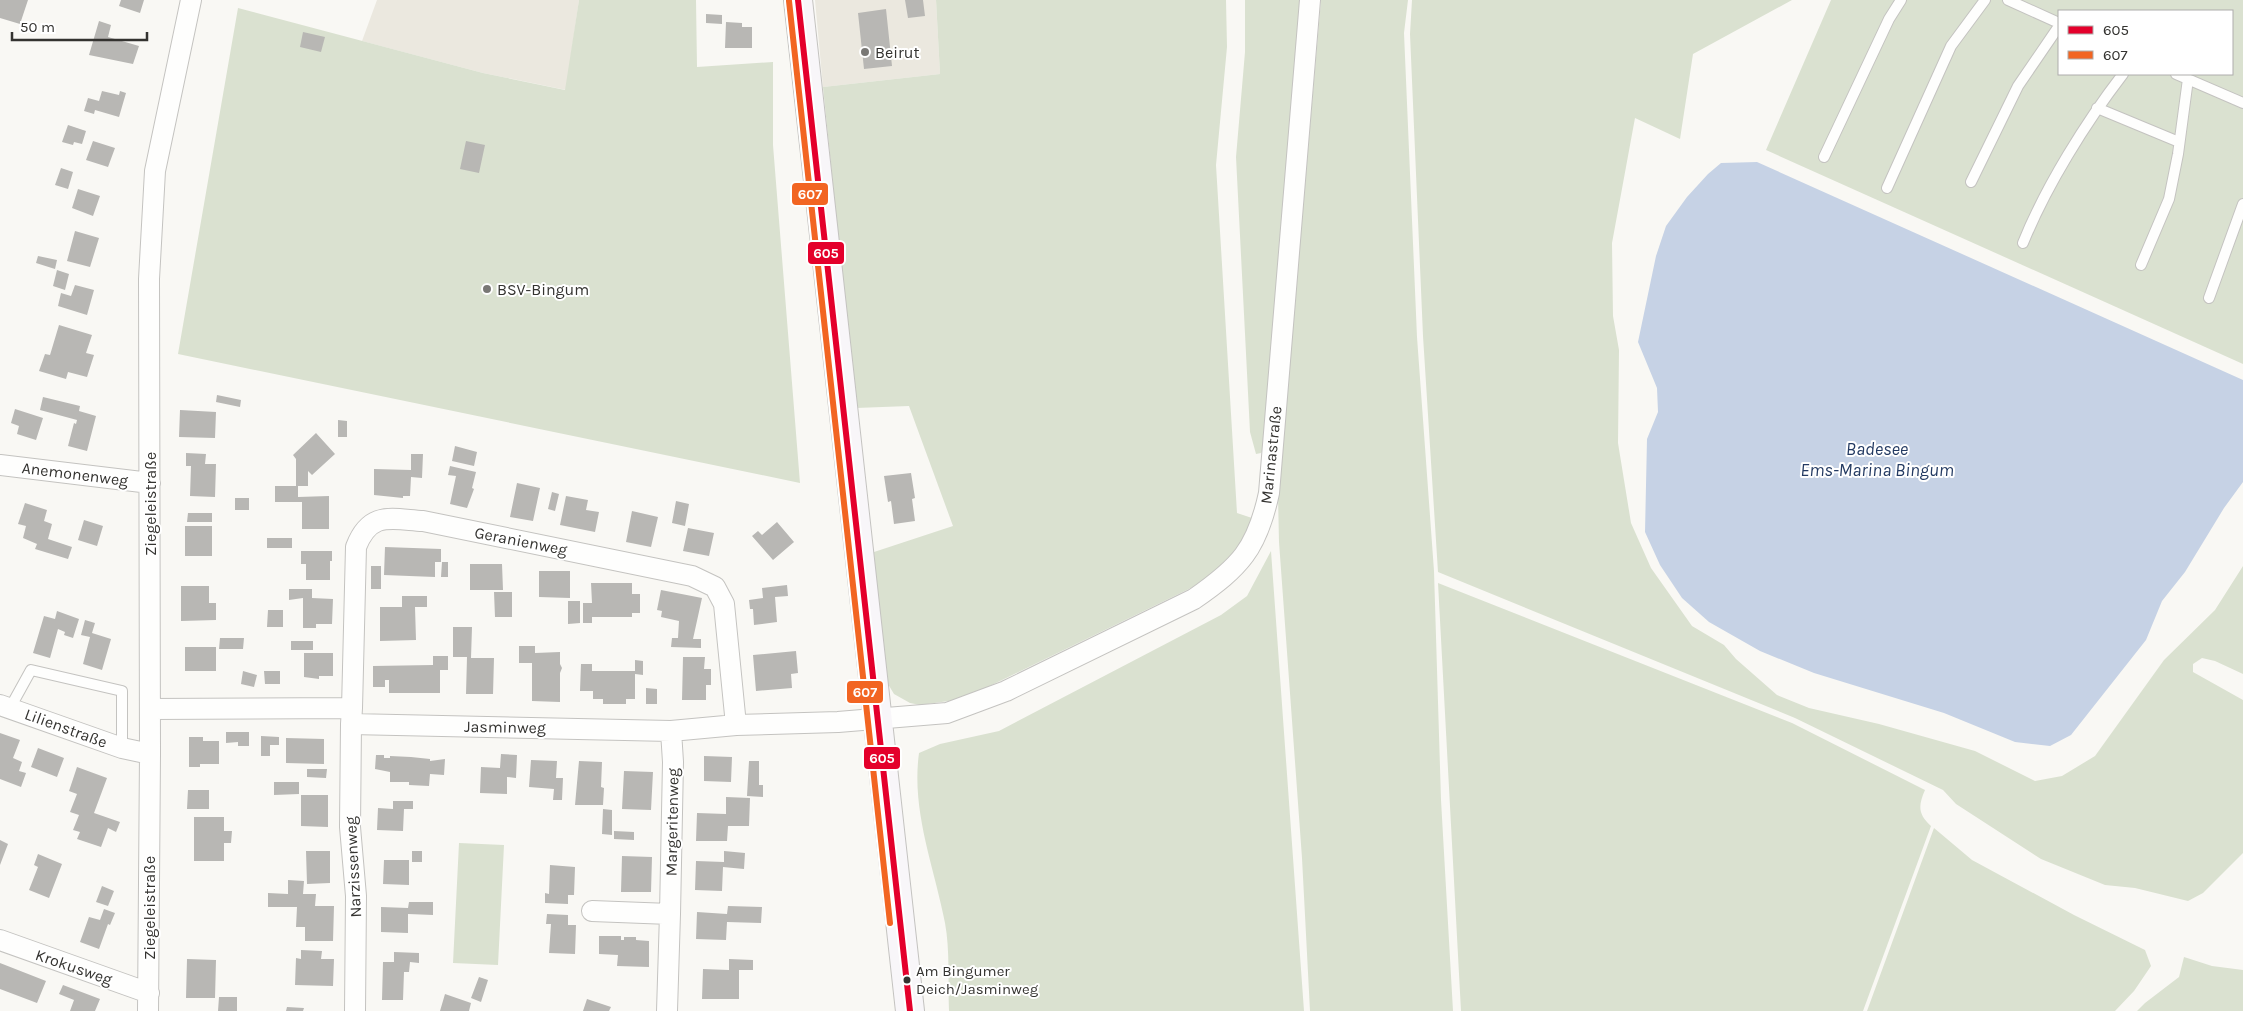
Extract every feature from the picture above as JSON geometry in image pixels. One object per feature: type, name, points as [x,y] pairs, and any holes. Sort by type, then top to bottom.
[{"type":"main road","points":[[798,0],[876,719],[910,1011]]},
{"type":"street","name":"Ziegeleistraße","points":[[148,1002],[150,754],[149,279],[155,171],[192,0]]},
{"type":"street","name":"Marinastraße","points":[[876,719],[947,713],[1006,691],[1047,672],[1194,599],[1236,567],[1254,541],[1264,515],[1269,493],[1310,0]]},
{"type":"street","name":"Anemonenweg","points":[[0,465],[150,483]]},
{"type":"street","name":"Geranienweg","points":[[352,716],[356,547],[361,533],[370,524],[386,519],[423,521],[673,572],[692,576],[715,587],[724,604],[736,725]]},
{"type":"street","name":"Lilienstraße","points":[[5,706],[122,748],[150,754]]},
{"type":"street","name":"Jasminweg","points":[[150,708],[671,731],[736,725],[876,719]]},
{"type":"street","name":"Narzissenweg","points":[[352,716],[350,827],[356,896],[355,1011]]},
{"type":"street","name":"Margeritenweg","points":[[667,1011],[673,762],[671,731]]},
{"type":"street","points":[[592,911],[670,914]]},
{"type":"street","name":"Krokusweg","points":[[0,940],[148,1002]]},
{"type":"lane","points":[[1824,157],[1889,19],[1901,0]]},
{"type":"lane","points":[[1887,188],[1951,46],[1985,0]]},
{"type":"lane","points":[[2008,0],[2058,24]]},
{"type":"lane","points":[[1971,182],[2018,86],[2058,26]]},
{"type":"lane","points":[[2023,243],[2034,217],[2097,108],[2122,75]]},
{"type":"lane","points":[[2178,75],[2243,103]]},
{"type":"lane","points":[[2141,264],[2169,198],[2180,142],[2188,79]]},
{"type":"lane","points":[[2097,108],[2180,142]]},
{"type":"lane","points":[[2209,298],[2243,204]]},
{"type":"lane","name":"Lilienstraße","points":[[5,706],[31,670],[122,691],[122,748]]},
{"type":"shaded area","points":[[377,0],[579,0],[566,90],[483,73],[362,41]]},
{"type":"shaded area","points":[[815,0],[936,0],[940,74],[823,87]]},
{"type":"green space","name":"BSV-Bingum","points":[[579,0],[696,0],[697,67],[773,62],[773,145],[800,483],[178,354],[238,8],[483,73],[565,90]]},
{"type":"green space","points":[[936,0],[1226,0],[1227,47],[1216,165],[1237,513],[1252,518],[1241,541],[1229,558],[1214,573],[1193,587],[963,699],[920,705],[910,703],[894,694],[888,684],[883,666],[874,552],[953,526],[909,406],[856,408],[823,87],[940,74]]},
{"type":"green space","points":[[1245,0],[1300,0],[1264,448],[1261,453],[1256,454],[1250,432],[1236,157],[1245,52]]},
{"type":"green space","points":[[1321,0],[1408,0],[1404,33],[1417,337],[1434,571],[1441,800],[1453,1011],[1310,1011],[1302,858],[1279,542],[1278,496]]},
{"type":"green space","points":[[1412,0],[1792,0],[1693,54],[1680,139],[1635,118],[1612,243],[1613,316],[1619,350],[1618,443],[1631,523],[1651,568],[1692,626],[1724,645],[1736,659],[1777,695],[1809,708],[1879,724],[1975,751],[2035,781],[2062,776],[2095,756],[2164,660],[2215,610],[2243,566],[2243,674],[2215,661],[2202,658],[2193,664],[2193,672],[2243,700],[2243,853],[2203,893],[2188,901],[2135,888],[2105,885],[2041,859],[1956,804],[1943,790],[1795,718],[1438,572],[1423,336],[1410,34]]},
{"type":"green space","points":[[1831,0],[2243,0],[2243,364],[1766,150]]},
{"type":"green space","points":[[1271,551],[1304,1011],[949,1011],[947,933],[921,817],[917,775],[919,753],[940,744],[999,731],[1221,615],[1247,596]]},
{"type":"green space","points":[[1438,583],[1792,723],[1925,790],[1920,810],[1931,826],[1863,1011],[1461,1011]]},
{"type":"green space","points":[[1934,828],[1972,860],[2074,915],[2145,950],[2151,966],[2134,991],[2115,1011],[1867,1011]]},
{"type":"green space","points":[[459,843],[504,845],[498,965],[453,963]]},
{"type":"green space","points":[[2184,957],[2212,966],[2243,970],[2243,1011],[2137,1011],[2179,977]]},
{"type":"water","name":"Badesee Ems-Marina Bingum","points":[[1757,162],[2243,380],[2243,482],[2224,508],[2185,572],[2162,601],[2146,640],[2071,735],[2050,746],[2015,742],[1944,713],[1814,673],[1760,651],[1709,622],[1682,598],[1660,565],[1645,532],[1647,439],[1658,412],[1657,388],[1638,342],[1656,256],[1666,226],[1687,197],[1708,174],[1721,163]]},
{"type":"building","points":[[0,0],[28,0],[20,24],[0,18]]},
{"type":"building","points":[[121,0],[144,0],[140,13],[119,6]]},
{"type":"building","points":[[905,0],[923,0],[925,16],[908,18]]},
{"type":"building","points":[[886,9],[892,66],[864,69],[858,13]]},
{"type":"building","points":[[706,14],[722,15],[722,24],[706,23]]},
{"type":"building","points":[[99,21],[111,25],[108,37],[139,46],[133,64],[89,55]]},
{"type":"building","points":[[726,22],[742,23],[742,27],[752,27],[752,48],[725,48]]},
{"type":"building","points":[[303,32],[325,37],[321,52],[300,47]]},
{"type":"building","points":[[102,91],[119,95],[120,91],[126,93],[119,117],[95,110],[94,114],[84,111],[88,98],[99,101]]},
{"type":"building","points":[[68,125],[86,131],[82,144],[74,142],[73,145],[62,142]]},
{"type":"building","points":[[93,141],[115,148],[108,167],[86,160]]},
{"type":"building","points":[[466,141],[485,145],[479,173],[460,169]]},
{"type":"building","points":[[61,168],[73,172],[68,189],[55,185]]},
{"type":"building","points":[[78,189],[100,196],[93,216],[72,208]]},
{"type":"building","points":[[75,231],[99,238],[90,267],[67,261]]},
{"type":"building","points":[[38,256],[57,260],[55,269],[36,263]]},
{"type":"building","points":[[57,270],[69,274],[65,290],[53,286]]},
{"type":"building","points":[[75,285],[94,290],[87,315],[58,306],[61,293],[71,296]]},
{"type":"building","points":[[59,325],[92,335],[86,353],[94,355],[87,377],[68,372],[66,379],[39,371],[45,354],[50,355]]},
{"type":"building","points":[[217,395],[241,400],[240,407],[216,402]]},
{"type":"building","points":[[43,397],[80,406],[79,411],[96,416],[87,451],[68,446],[74,423],[76,424],[77,420],[40,410]]},
{"type":"building","points":[[15,409],[43,418],[36,440],[17,434],[19,426],[11,423]]},
{"type":"building","points":[[180,410],[216,412],[215,438],[179,437]]},
{"type":"building","points":[[338,420],[347,421],[347,437],[338,437]]},
{"type":"building","points":[[316,433],[335,454],[312,475],[308,471],[308,486],[298,486],[298,497],[329,496],[329,529],[302,529],[302,502],[275,502],[275,486],[296,486],[296,459],[293,455]]},
{"type":"building","points":[[455,446],[477,452],[474,466],[452,461]]},
{"type":"building","points":[[186,453],[206,454],[205,464],[216,464],[215,497],[190,496],[191,466],[186,466]]},
{"type":"building","points":[[411,454],[423,454],[422,478],[411,477],[410,496],[403,496],[403,498],[374,495],[374,469],[411,470]]},
{"type":"building","points":[[450,466],[476,472],[472,488],[474,489],[467,508],[450,504],[456,476],[448,475]]},
{"type":"building","points":[[911,473],[915,498],[912,499],[915,521],[894,524],[891,501],[888,502],[884,476]]},
{"type":"building","points":[[517,483],[540,488],[533,521],[510,517]]},
{"type":"building","points":[[552,492],[559,494],[555,511],[548,509]]},
{"type":"building","points":[[566,496],[588,500],[586,510],[599,512],[595,532],[560,525]]},
{"type":"building","points":[[235,498],[249,498],[249,510],[235,510]]},
{"type":"building","points":[[676,501],[689,504],[685,526],[672,523]]},
{"type":"building","points":[[25,503],[47,510],[44,521],[52,524],[48,539],[72,547],[68,559],[35,549],[37,544],[23,538],[26,526],[18,524]]},
{"type":"building","points":[[632,511],[658,517],[651,547],[626,542]]},
{"type":"building","points":[[188,513],[212,513],[212,522],[187,522]]},
{"type":"building","points":[[84,520],[103,526],[97,546],[78,540]]},
{"type":"building","points":[[777,522],[794,542],[773,560],[752,536],[758,531],[762,535]]},
{"type":"building","points":[[185,526],[212,526],[212,556],[185,556]]},
{"type":"building","points":[[688,528],[714,533],[709,556],[683,551]]},
{"type":"building","points":[[267,538],[292,538],[292,548],[267,548]]},
{"type":"building","points":[[385,547],[441,549],[441,562],[435,562],[435,577],[384,575]]},
{"type":"building","points":[[301,551],[332,551],[330,580],[306,580],[306,564],[301,564]]},
{"type":"building","points":[[442,562],[448,562],[448,577],[441,577]]},
{"type":"building","points":[[470,564],[502,564],[503,590],[470,590]]},
{"type":"building","points":[[371,566],[381,566],[381,589],[371,589]]},
{"type":"building","points":[[539,571],[570,571],[570,598],[539,597]]},
{"type":"building","points":[[591,583],[632,583],[632,594],[640,594],[640,613],[632,613],[632,617],[592,617],[592,623],[583,623],[583,603],[592,603]]},
{"type":"building","points":[[787,585],[788,596],[775,597],[777,622],[754,625],[753,609],[750,609],[749,600],[763,598],[762,588]]},
{"type":"building","points":[[181,586],[209,586],[209,603],[216,603],[216,620],[181,621]]},
{"type":"building","points":[[289,589],[312,589],[312,598],[333,599],[332,624],[316,624],[316,628],[303,628],[303,598],[289,600]]},
{"type":"building","points":[[661,590],[702,598],[693,639],[701,639],[701,648],[671,647],[672,638],[678,638],[679,621],[661,617],[662,611],[657,610]]},
{"type":"building","points":[[494,592],[512,592],[512,617],[495,617]]},
{"type":"building","points":[[402,596],[427,596],[427,607],[415,607],[416,640],[380,641],[380,607],[402,607]]},
{"type":"building","points":[[568,601],[580,601],[580,623],[568,624]]},
{"type":"building","points":[[268,610],[283,610],[283,627],[267,627]]},
{"type":"building","points":[[57,611],[79,619],[73,638],[64,635],[65,632],[58,629],[50,658],[33,653],[44,616],[55,619]]},
{"type":"building","points":[[85,620],[95,623],[92,633],[111,639],[102,670],[83,664],[90,637],[81,635]]},
{"type":"building","points":[[453,627],[472,627],[471,658],[494,658],[493,694],[466,694],[467,657],[453,657]]},
{"type":"building","points":[[220,638],[244,638],[243,649],[219,649]]},
{"type":"building","points":[[291,641],[313,641],[313,650],[291,650]]},
{"type":"building","points":[[519,646],[535,646],[535,653],[560,652],[562,668],[560,673],[560,702],[532,701],[532,663],[519,663]]},
{"type":"building","points":[[185,647],[216,647],[216,671],[185,671]]},
{"type":"building","points":[[796,651],[798,673],[791,674],[792,688],[756,691],[753,655]]},
{"type":"building","points":[[304,653],[333,653],[333,676],[319,676],[319,679],[304,677]]},
{"type":"building","points":[[433,656],[448,656],[448,670],[440,670],[440,693],[389,693],[389,680],[385,680],[385,687],[373,687],[373,666],[433,665]]},
{"type":"building","points":[[683,657],[705,657],[704,669],[711,669],[711,685],[706,685],[706,700],[682,700]]},
{"type":"building","points":[[635,660],[643,661],[643,675],[635,674],[635,699],[626,699],[626,704],[603,704],[603,699],[593,699],[593,691],[580,691],[581,664],[592,664],[592,671],[635,671]]},
{"type":"building","points":[[243,671],[257,675],[254,687],[241,684]]},
{"type":"building","points":[[264,671],[280,671],[280,684],[265,684]]},
{"type":"building","points":[[646,688],[657,689],[657,704],[646,704]]},
{"type":"building","points":[[226,732],[249,732],[249,746],[238,746],[238,742],[226,743]]},
{"type":"building","points":[[0,733],[20,740],[13,758],[22,762],[19,771],[26,773],[21,787],[0,779]]},
{"type":"building","points":[[261,736],[279,737],[279,745],[270,745],[270,756],[261,756]]},
{"type":"building","points":[[189,737],[203,737],[203,741],[219,741],[219,764],[200,764],[200,767],[189,767]]},
{"type":"building","points":[[286,738],[324,739],[324,764],[286,763]]},
{"type":"building","points":[[38,748],[64,758],[57,777],[31,767]]},
{"type":"building","points":[[501,754],[517,755],[516,778],[507,777],[507,794],[480,793],[481,767],[500,768]]},
{"type":"building","points":[[376,755],[384,755],[384,758],[390,758],[390,756],[411,757],[430,759],[430,761],[445,759],[444,775],[430,774],[429,786],[409,785],[409,782],[390,782],[390,772],[375,769]]},
{"type":"building","points":[[704,756],[732,757],[731,782],[704,781]]},
{"type":"building","points":[[531,760],[557,761],[556,778],[563,778],[562,800],[553,800],[554,789],[529,787]]},
{"type":"building","points":[[579,761],[602,762],[601,787],[604,788],[603,805],[575,805]]},
{"type":"building","points":[[749,761],[759,761],[759,785],[763,785],[763,797],[747,796]]},
{"type":"building","points":[[77,767],[107,778],[94,813],[120,822],[116,832],[108,828],[101,847],[77,839],[80,832],[73,830],[79,815],[70,812],[77,794],[69,791]]},
{"type":"building","points":[[307,769],[327,769],[326,778],[307,777]]},
{"type":"building","points":[[624,771],[653,772],[651,810],[622,809]]},
{"type":"building","points":[[274,782],[299,782],[299,794],[274,795]]},
{"type":"building","points":[[188,790],[209,790],[209,809],[187,809]]},
{"type":"building","points":[[301,795],[328,795],[328,827],[301,826]]},
{"type":"building","points":[[726,797],[750,798],[749,826],[728,826],[727,841],[696,841],[697,813],[726,814]]},
{"type":"building","points":[[393,801],[413,801],[413,809],[404,809],[403,831],[377,830],[378,808],[393,809]]},
{"type":"building","points":[[603,809],[612,810],[612,835],[602,834]]},
{"type":"building","points":[[194,817],[224,817],[224,831],[232,831],[231,843],[224,843],[224,861],[194,861]]},
{"type":"building","points":[[614,831],[634,832],[634,840],[614,839]]},
{"type":"building","points":[[0,840],[8,844],[0,865]]},
{"type":"building","points":[[306,851],[330,851],[330,883],[307,884]]},
{"type":"building","points":[[412,851],[422,851],[422,862],[412,862]]},
{"type":"building","points":[[724,851],[745,853],[744,869],[723,867],[722,891],[695,890],[696,861],[724,862]]},
{"type":"building","points":[[38,854],[62,864],[49,898],[29,890],[38,867],[34,865]]},
{"type":"building","points":[[622,856],[652,857],[651,892],[621,892]]},
{"type":"building","points":[[384,860],[409,860],[409,885],[383,884]]},
{"type":"building","points":[[550,865],[575,867],[574,895],[568,895],[568,904],[545,903],[545,893],[549,894]]},
{"type":"building","points":[[288,880],[304,881],[303,894],[316,894],[315,906],[334,906],[333,941],[305,941],[305,927],[296,927],[297,907],[268,907],[268,893],[288,894]]},
{"type":"building","points":[[102,886],[114,891],[108,906],[96,902]]},
{"type":"building","points":[[409,902],[433,902],[433,915],[408,914],[408,933],[381,932],[381,907],[408,908]]},
{"type":"building","points":[[728,906],[762,907],[761,923],[727,922],[726,940],[696,939],[697,912],[727,914]]},
{"type":"building","points":[[104,909],[115,913],[110,925],[108,924],[99,949],[80,942],[89,917],[100,920]]},
{"type":"building","points":[[547,914],[568,915],[568,925],[576,925],[575,954],[549,953],[551,924],[546,924]]},
{"type":"building","points":[[599,936],[621,936],[621,940],[624,940],[624,937],[636,937],[636,940],[649,941],[649,967],[617,966],[618,955],[599,954]]},
{"type":"building","points":[[301,950],[322,951],[321,959],[334,959],[333,986],[295,985],[296,958],[301,959]]},
{"type":"building","points":[[394,952],[419,953],[419,963],[410,962],[409,972],[404,972],[403,1000],[382,1000],[383,962],[394,962]]},
{"type":"building","points":[[187,959],[216,960],[215,998],[186,998]]},
{"type":"building","points":[[729,959],[753,960],[753,970],[739,970],[739,999],[702,999],[703,969],[729,970]]},
{"type":"building","points":[[0,963],[46,981],[37,1003],[0,989]]},
{"type":"building","points":[[479,977],[488,980],[481,1002],[471,998]]},
{"type":"building","points":[[63,985],[100,999],[95,1011],[70,1011],[74,1000],[59,994]]},
{"type":"building","points":[[445,994],[471,1003],[469,1011],[440,1011]]},
{"type":"building","points":[[219,997],[237,997],[237,1011],[218,1011]]},
{"type":"building","points":[[587,999],[611,1007],[609,1011],[583,1011]]},
{"type":"building","points":[[287,1007],[304,1008],[303,1011],[286,1011]]},
{"type":"transit line","name":"605","points":[[798,0],[910,1011]]},
{"type":"transit line","name":"607","points":[[789,1],[890,923]]},
{"type":"place","name":"Beirut","points":[[865,52]]},
{"type":"place","name":"BSV-Bingum","points":[[487,289]]},
{"type":"place","name":"Am Bingumer Deich/Jasminweg","points":[[907,980]]}]
